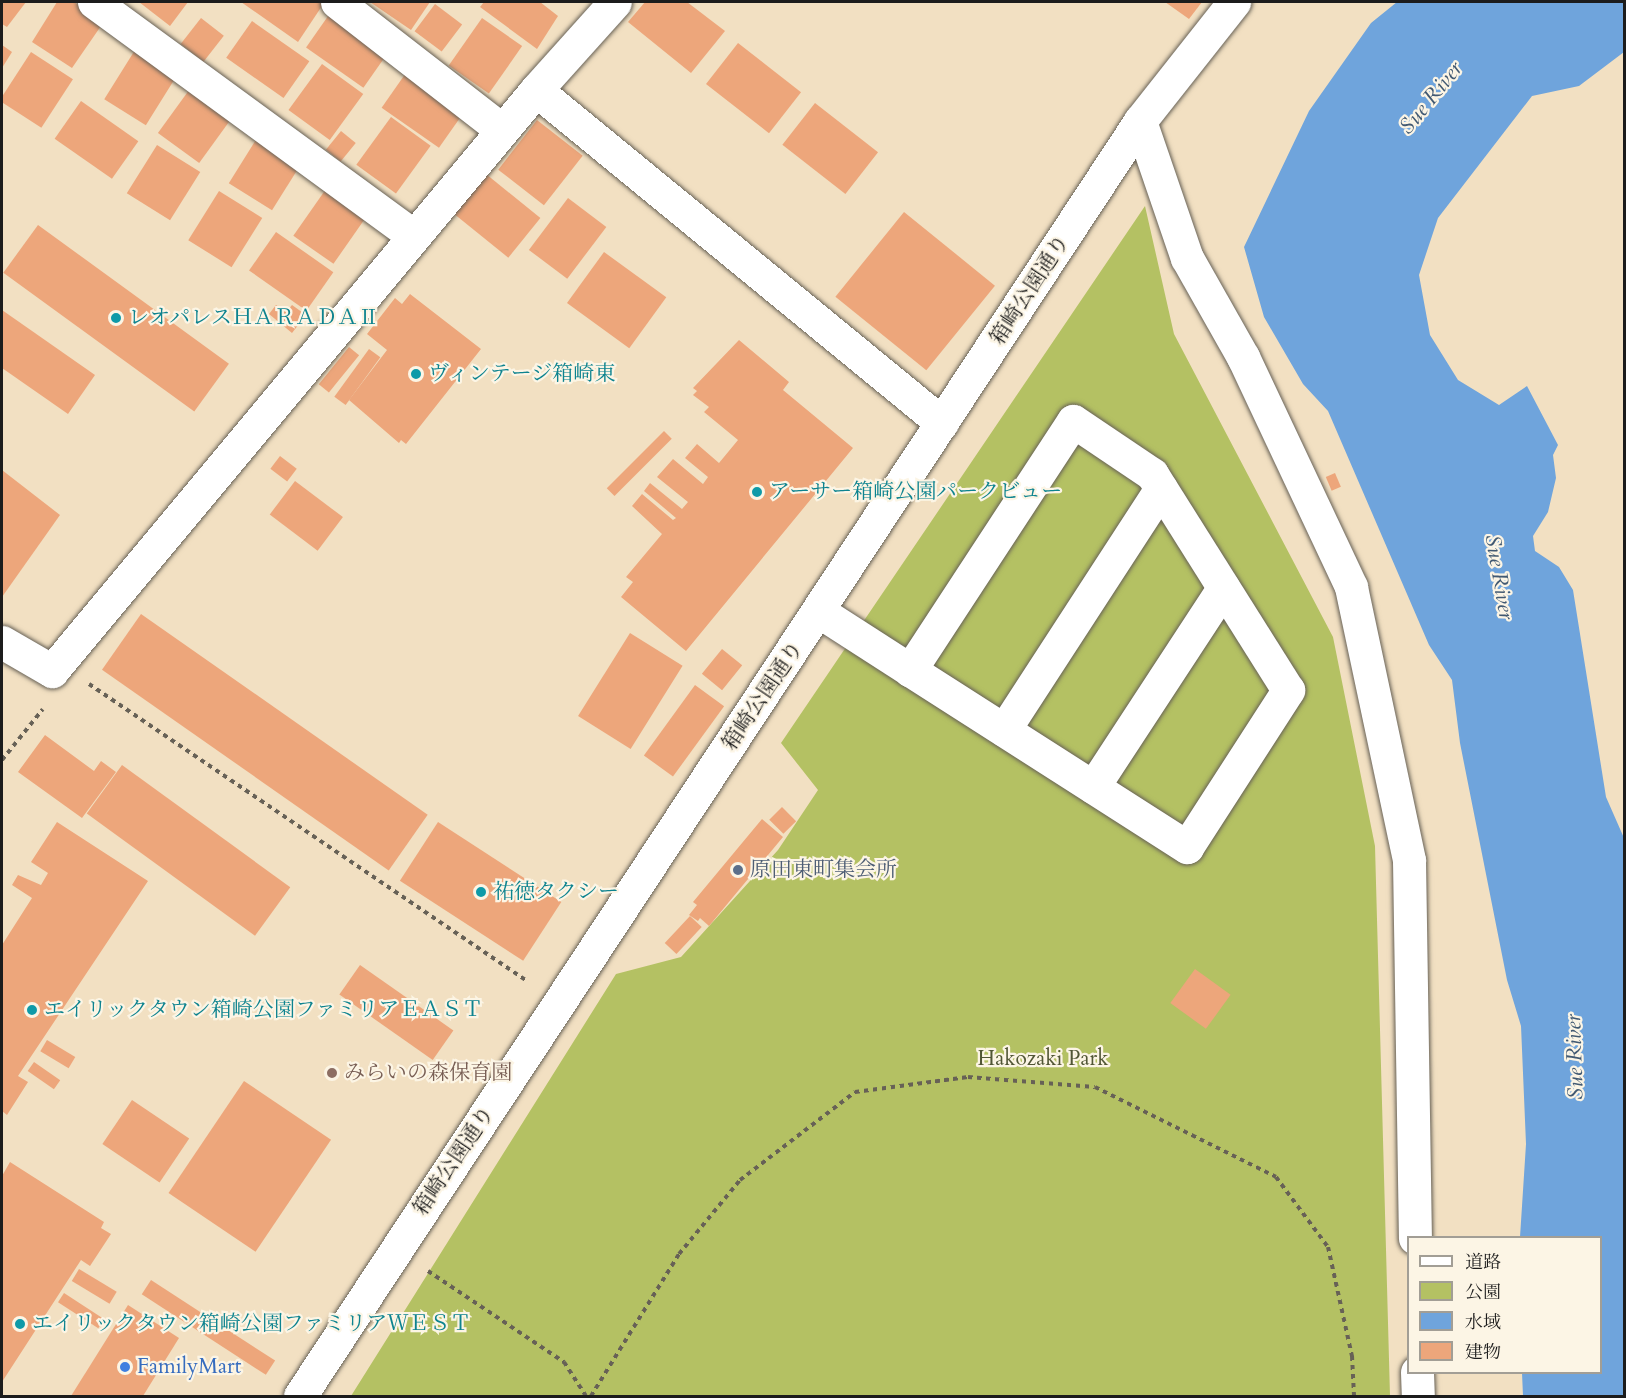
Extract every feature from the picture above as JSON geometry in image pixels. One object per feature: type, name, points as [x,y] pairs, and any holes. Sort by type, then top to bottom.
[{"type":"street","points":[[94,2],[414,236]]},
{"type":"street","points":[[337,2],[502,130]]},
{"type":"street","points":[[2,642],[52,671],[65,669],[414,236],[536,90],[615,2]]},
{"type":"street","name":"箱崎公園通り","points":[[300,1396],[395,1249],[820,612],[1140,121],[1234,2]]},
{"type":"street","points":[[536,90],[942,423]]},
{"type":"street","points":[[1140,121],[1187,258],[1243,357],[1351,587],[1409,861],[1414,1236]]},
{"type":"street","points":[[820,612],[910,670],[1187,847],[1288,690],[1152,474],[1073,421],[910,670]]},
{"type":"street","points":[[1004,730],[1161,488]]},
{"type":"street","points":[[1093,787],[1223,588]]},
{"type":"street","points":[[1417,1374],[1418,1396]]},
{"type":"path","points":[[2,760],[65,669],[560,1002]]},
{"type":"path","points":[[591,1396],[679,1254],[740,1180],[855,1092],[968,1077],[1095,1087],[1276,1177],[1328,1247],[1353,1356],[1354,1396]]},
{"type":"path","points":[[395,1249],[564,1362],[586,1396]]},
{"type":"green space","name":"Hakozaki Park","points":[[1145,206],[1174,334],[1333,637],[1375,846],[1390,1396],[351,1396],[616,974],[681,957],[778,850],[818,790],[781,743]]},
{"type":"water","name":"Sue River","points":[[1397,2],[1624,2],[1624,52],[1579,86],[1532,96],[1438,218],[1419,275],[1430,335],[1458,380],[1499,405],[1527,386],[1558,445],[1553,455],[1556,478],[1548,512],[1533,536],[1535,551],[1559,567],[1573,590],[1606,797],[1624,838],[1624,1396],[1523,1396],[1522,1374],[1602,1374],[1602,1236],[1520,1236],[1526,1144],[1521,1026],[1507,980],[1460,743],[1452,680],[1429,645],[1328,411],[1303,384],[1264,317],[1244,247],[1309,111],[1371,23]]},
{"type":"building","points":[[2,2],[26,2],[7,27],[2,24]]},
{"type":"building","points":[[57,2],[74,2],[103,23],[72,68],[32,42]]},
{"type":"building","points":[[139,2],[188,2],[170,26]]},
{"type":"building","points":[[241,2],[322,2],[324,3],[298,42]]},
{"type":"building","points":[[370,2],[430,2],[411,30]]},
{"type":"building","points":[[484,2],[540,2],[558,16],[537,49],[480,7]]},
{"type":"building","points":[[645,2],[687,2],[725,31],[691,73],[628,22]]},
{"type":"building","points":[[1165,2],[1202,2],[1189,19]]},
{"type":"building","points":[[435,4],[462,24],[442,52],[415,31]]},
{"type":"building","points":[[333,9],[390,49],[363,88],[306,48]]},
{"type":"building","points":[[201,18],[224,36],[204,62],[181,44]]},
{"type":"building","points":[[482,18],[522,46],[489,94],[449,66]]},
{"type":"building","points":[[252,21],[309,61],[284,98],[226,58]]},
{"type":"building","points":[[738,43],[801,92],[769,133],[706,84]]},
{"type":"building","points":[[2,45],[12,52],[2,68]]},
{"type":"building","points":[[135,50],[177,76],[146,125],[104,99]]},
{"type":"building","points":[[31,52],[73,79],[41,128],[2,102],[2,97]]},
{"type":"building","points":[[322,64],[363,94],[330,140],[288,110]]},
{"type":"building","points":[[408,70],[465,110],[439,148],[382,108]]},
{"type":"building","points":[[192,86],[233,116],[199,163],[158,133]]},
{"type":"building","points":[[81,101],[138,141],[112,179],[55,139]]},
{"type":"building","points":[[815,103],[878,152],[845,194],[782,145]]},
{"type":"building","points":[[391,117],[431,146],[396,194],[356,165]]},
{"type":"building","points":[[537,120],[583,156],[544,205],[498,170]]},
{"type":"building","points":[[341,131],[356,143],[341,162],[326,150]]},
{"type":"building","points":[[259,135],[302,162],[272,210],[229,183]]},
{"type":"building","points":[[157,145],[200,172],[170,220],[127,193]]},
{"type":"building","points":[[486,174],[540,218],[508,258],[454,214]]},
{"type":"building","points":[[326,189],[366,217],[333,264],[293,236]]},
{"type":"building","points":[[219,191],[262,218],[232,267],[188,240]]},
{"type":"building","points":[[568,198],[606,227],[567,279],[529,250]]},
{"type":"building","points":[[904,212],[995,286],[926,370],[835,297]]},
{"type":"building","name":"レオパレスＨＡＲＡＤＡⅡ","points":[[38,225],[229,364],[194,411],[3,273]]},
{"type":"building","points":[[276,232],[333,272],[306,311],[249,271]]},
{"type":"building","points":[[604,252],[666,297],[629,348],[567,303]]},
{"type":"building","name":"ヴィンテージ箱崎東","points":[[410,294],[481,349],[406,444],[401,440],[399,443],[349,400],[387,350],[367,334],[395,298],[402,304]]},
{"type":"building","points":[[276,305],[286,312],[292,305],[306,315],[292,333],[269,314]]},
{"type":"building","points":[[2,310],[95,375],[68,414],[2,368]]},
{"type":"building","name":"アーサー箱崎公園パークビュー","points":[[739,340],[789,382],[783,390],[853,448],[686,651],[621,597],[633,582],[626,577],[662,534],[632,506],[642,494],[673,520],[676,518],[644,491],[650,483],[682,509],[688,502],[657,477],[673,459],[703,484],[708,477],[685,458],[697,444],[719,463],[738,440],[704,412],[709,407],[693,395],[697,391],[693,388]]},
{"type":"building","points":[[349,347],[359,355],[329,392],[319,384]]},
{"type":"building","points":[[369,349],[380,357],[346,405],[334,397]]},
{"type":"building","points":[[664,431],[672,439],[615,496],[607,488]]},
{"type":"building","points":[[280,456],[297,469],[287,481],[270,469]]},
{"type":"building","points":[[2,470],[60,515],[2,597]]},
{"type":"building","points":[[1335,473],[1341,487],[1332,491],[1326,477]]},
{"type":"building","points":[[295,481],[343,517],[318,551],[270,515]]},
{"type":"building","points":[[141,614],[428,815],[389,870],[102,670]]},
{"type":"building","points":[[630,633],[683,666],[631,749],[578,716]]},
{"type":"building","points":[[722,649],[742,665],[722,690],[702,674]]},
{"type":"building","points":[[695,685],[724,706],[673,777],[644,755]]},
{"type":"building","points":[[45,735],[94,771],[101,761],[116,772],[82,818],[18,772]]},
{"type":"building","points":[[122,765],[290,887],[255,936],[87,814]]},
{"type":"building","points":[[782,807],[796,821],[783,834],[769,820]]},
{"type":"building","name":"原田東町集会所","points":[[762,819],[783,837],[709,926],[700,918],[698,921],[689,915],[697,905],[693,902]]},
{"type":"building","name":"エイリックタウン箱崎公園ファミリアＥＡＳＴ","points":[[57,822],[148,881],[18,1076],[28,1082],[7,1115],[2,1111],[2,945],[32,898],[12,885],[18,875],[41,885],[48,873],[31,862]]},
{"type":"building","name":"祐徳タクシー","points":[[438,822],[561,902],[523,961],[400,881]]},
{"type":"building","points":[[690,916],[702,927],[676,954],[665,943]]},
{"type":"building","points":[[360,965],[453,1030],[433,1060],[339,994]]},
{"type":"building","points":[[1195,969],[1231,995],[1206,1029],[1170,1003]]},
{"type":"building","points":[[47,1040],[75,1057],[69,1068],[40,1051]]},
{"type":"building","points":[[34,1062],[60,1080],[54,1089],[28,1071]]},
{"type":"building","name":"みらいの森保育園","points":[[244,1081],[331,1140],[256,1252],[169,1193]]},
{"type":"building","points":[[132,1100],[189,1139],[160,1183],[102,1144]]},
{"type":"building","name":"エイリックタウン箱崎公園ファミリアＷＥＳＴ","points":[[10,1162],[104,1222],[101,1228],[111,1234],[90,1266],[81,1260],[2,1382],[2,1176]]},
{"type":"building","points":[[79,1269],[117,1292],[110,1304],[72,1281]]},
{"type":"building","points":[[151,1280],[275,1361],[266,1375],[142,1294]]},
{"type":"building","points":[[64,1293],[104,1319],[98,1328],[58,1302]]},
{"type":"building","name":"FamilyMart","points":[[128,1305],[179,1338],[143,1396],[71,1396]]},
{"type":"place","name":"レオパレスＨＡＲＡＤＡⅡ","points":[[116,318]]},
{"type":"place","name":"ヴィンテージ箱崎東","points":[[416,374]]},
{"type":"place","name":"アーサー箱崎公園パークビュー","points":[[757,492]]},
{"type":"place","name":"原田東町集会所","points":[[738,870]]},
{"type":"place","name":"祐徳タクシー","points":[[481,892]]},
{"type":"place","name":"エイリックタウン箱崎公園ファミリアＥＡＳＴ","points":[[32,1010]]},
{"type":"place","name":"みらいの森保育園","points":[[332,1073]]},
{"type":"place","name":"エイリックタウン箱崎公園ファミリアＷＥＳＴ","points":[[20,1324]]},
{"type":"place","name":"FamilyMart","points":[[125,1367]]}]
